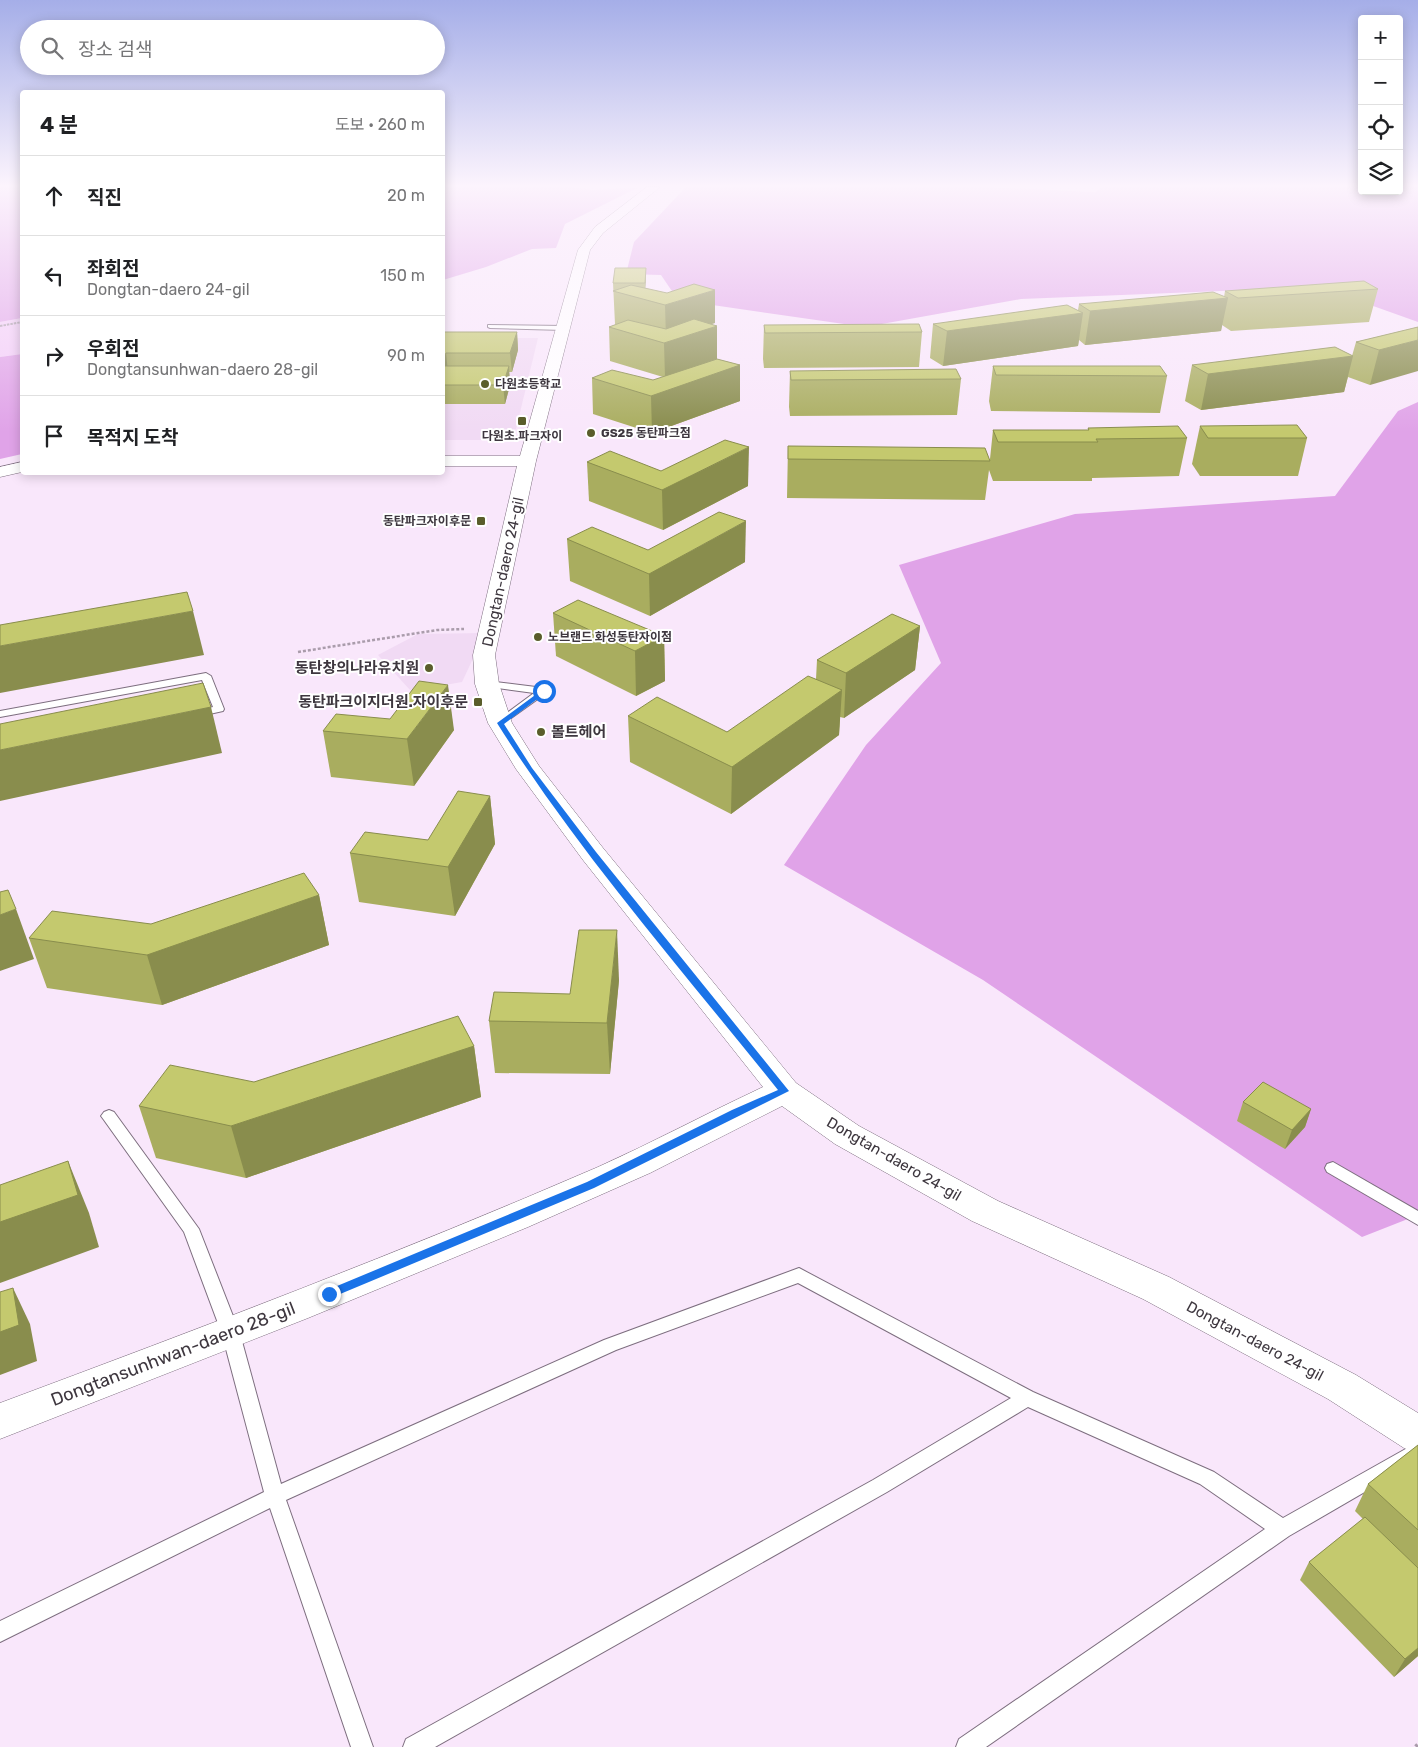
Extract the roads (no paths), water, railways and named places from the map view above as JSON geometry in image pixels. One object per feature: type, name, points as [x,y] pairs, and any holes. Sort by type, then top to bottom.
[{"type":"street","name":"Dongtan-daero 24-gil","points":[[579,269],[527,461],[484,655],[487,684],[500,723],[529,769],[593,854],[784,1091],[847,1135],[985,1212],[1156,1288],[1342,1387],[1418,1435]]},
{"type":"street","points":[[445,461],[527,461]]},
{"type":"street","points":[[0,472],[20,467]]},
{"type":"street","name":"Dongtansunhwan-daero 28-gil","points":[[0,1421],[230,1334],[591,1185],[784,1091]]},
{"type":"lane","points":[[490,326],[564,328]]},
{"type":"lane","points":[[0,714],[206,676],[219,709],[182,717]]},
{"type":"lane","points":[[487,684],[544,691],[500,723]]},
{"type":"lane","points":[[109,1116],[191,1229],[230,1334],[274,1496],[362,1747]]},
{"type":"lane","points":[[1333,1168],[1418,1219]]},
{"type":"lane","points":[[0,1632],[274,1496],[610,1345],[799,1276],[1027,1398],[1207,1478],[1282,1529]]},
{"type":"lane","points":[[414,1747],[880,1486],[1027,1398]]},
{"type":"lane","points":[[967,1747],[1282,1529],[1418,1451]]},
{"type":"place","name":"다원초등학교","points":[[485,384]]},
{"type":"place","name":"다원초.파크자이","points":[[522,421]]},
{"type":"place","name":"GS25 동탄파크점","points":[[591,433]]},
{"type":"place","name":"동탄파크자이후문","points":[[481,521]]},
{"type":"place","name":"노브랜드 화성동탄자이점","points":[[538,637]]},
{"type":"place","name":"동탄창의나라유치원","points":[[429,668]]},
{"type":"place","name":"동탄파크이지더원.자이후문","points":[[478,702]]},
{"type":"place","name":"볼트헤어","points":[[541,732]]}]
